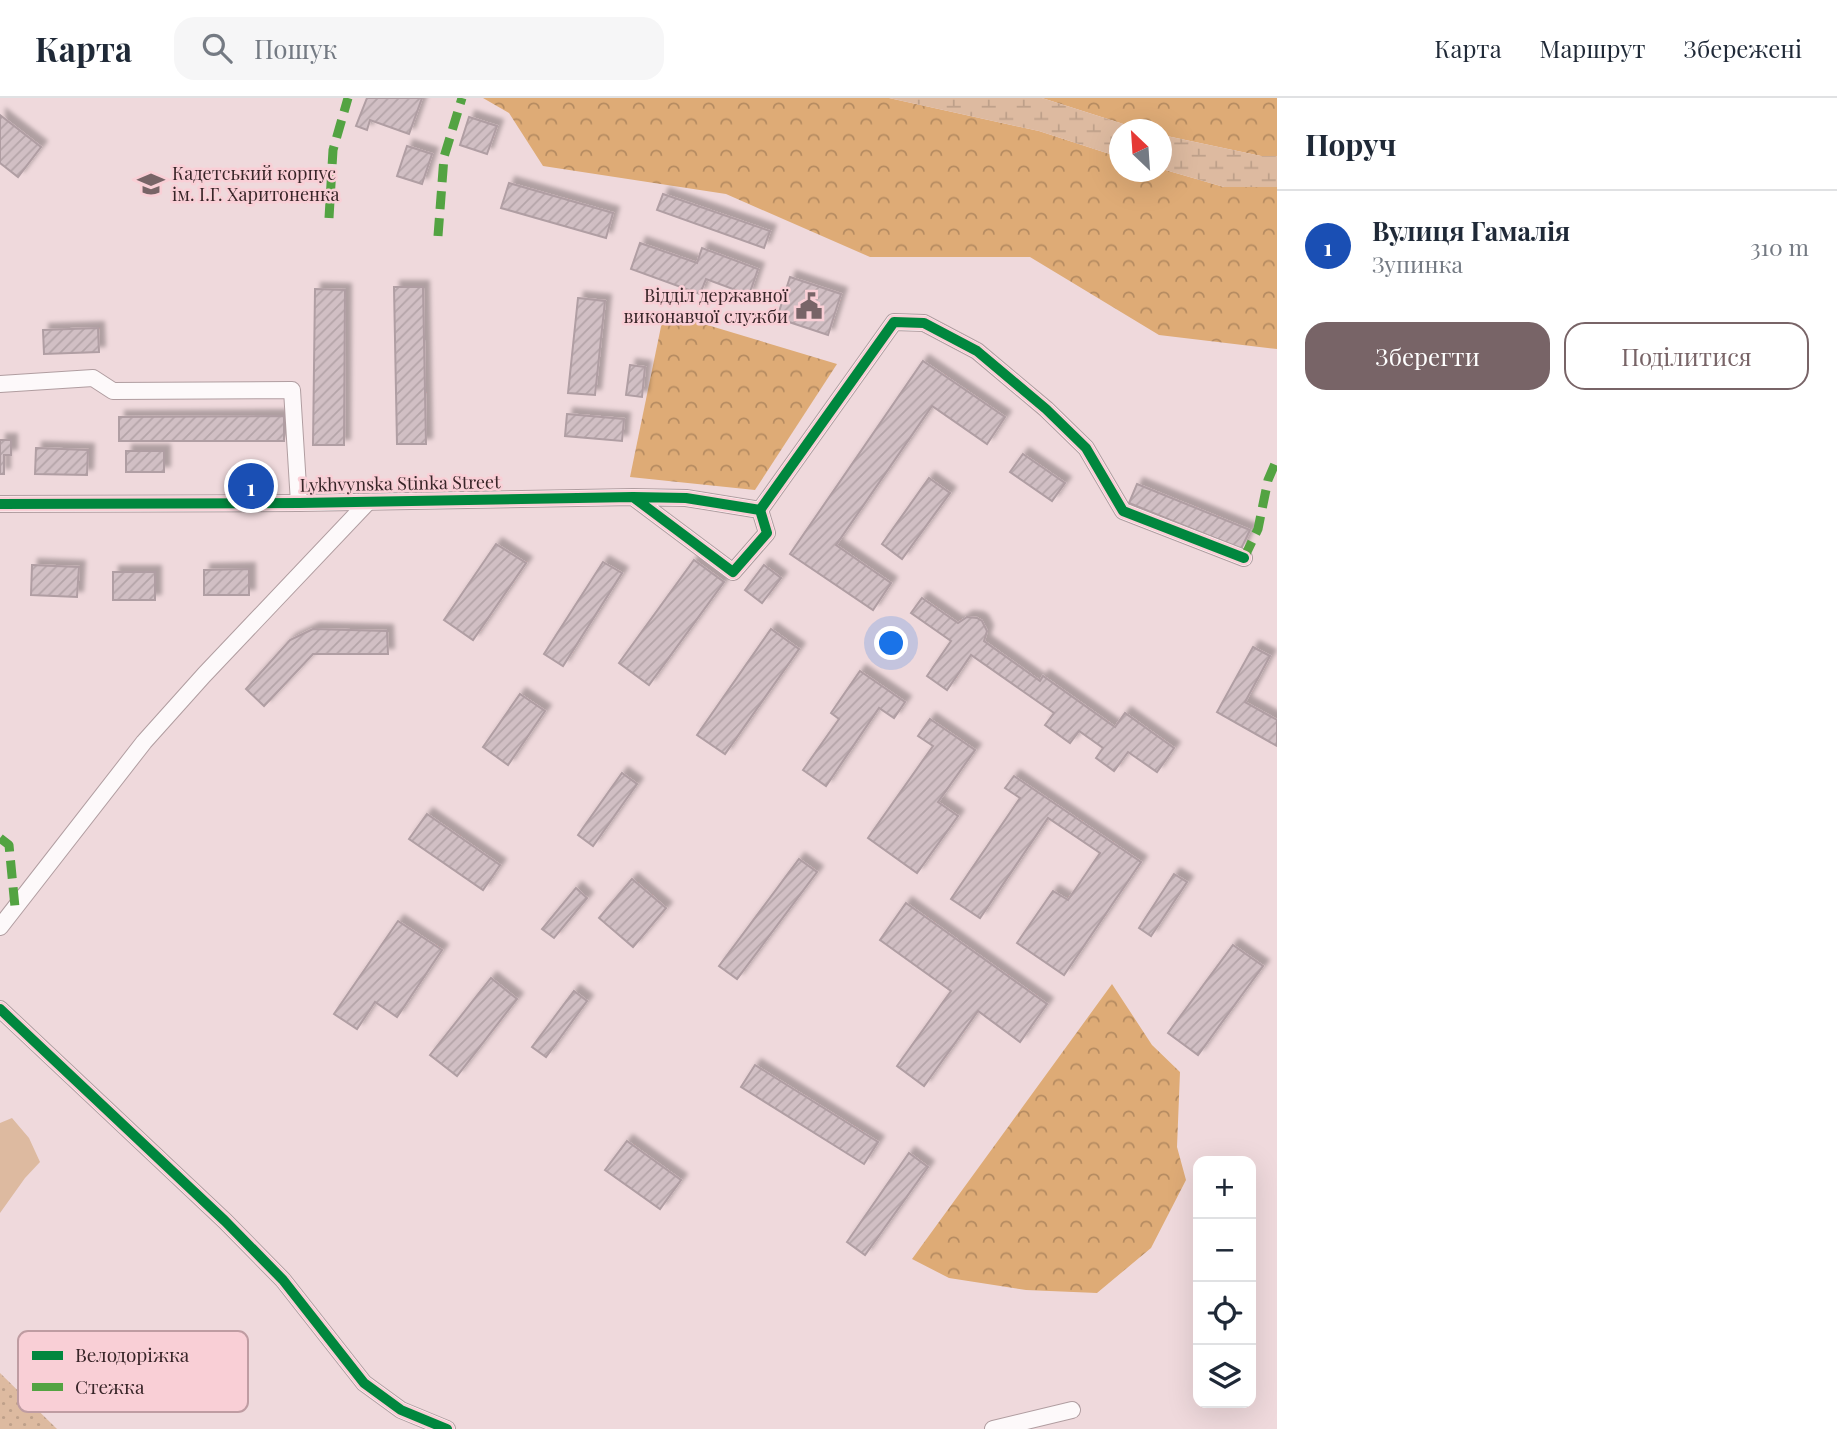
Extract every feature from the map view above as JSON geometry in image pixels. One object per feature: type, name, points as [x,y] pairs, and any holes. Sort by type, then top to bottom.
[{"type":"street","points":[[633,497],[733,572],[767,534],[760,510],[894,322],[924,323],[977,351],[1046,409],[1086,448],[1123,511],[1244,558]]},
{"type":"street","points":[[0,384],[93,378],[113,391],[292,390],[299,503]]},
{"type":"street","name":"Lykhvynska Stinka Street","points":[[0,504],[299,503],[633,497],[686,498],[760,510]]},
{"type":"street","points":[[0,927],[144,742],[368,502]]},
{"type":"street","points":[[0,1009],[225,1221],[283,1280],[363,1383],[401,1410],[447,1429]]},
{"type":"street","points":[[993,1429],[1072,1410]]},
{"type":"green space","points":[[483,98],[889,98],[1039,131],[1109,154],[1109,182],[1172,182],[1172,172],[1224,187],[1277,187],[1277,349],[1159,335],[1030,257],[870,257],[726,194],[543,166],[509,113]]},
{"type":"green space","points":[[889,98],[1042,98],[1109,119],[1109,154],[1039,131]]},
{"type":"green space","points":[[1042,98],[1277,98],[1277,156],[1261,156],[1172,137],[1172,119],[1109,119]]},
{"type":"green space","points":[[1172,137],[1261,156],[1277,156],[1277,187],[1224,187],[1172,172]]},
{"type":"green space","points":[[664,312],[837,364],[755,490],[630,477]]},
{"type":"green space","points":[[1112,984],[1152,1045],[1180,1072],[1177,1147],[1186,1180],[1151,1248],[1097,1293],[1026,1290],[949,1278],[912,1259]]},
{"type":"green space","points":[[12,1118],[29,1138],[40,1162],[0,1213],[0,1123]]},
{"type":"green space","points":[[0,1373],[18,1391],[18,1412],[40,1412],[57,1429],[0,1429]]},
{"type":"building","points":[[367,98],[422,98],[409,134],[370,120],[367,130],[356,126]]},
{"type":"building","points":[[0,115],[41,147],[18,177],[0,163]]},
{"type":"building","points":[[469,117],[497,126],[487,154],[460,145]]},
{"type":"building","points":[[407,146],[432,154],[422,184],[397,176]]},
{"type":"building","points":[[509,183],[613,213],[606,238],[501,208]]},
{"type":"building","points":[[663,194],[770,231],[764,248],[657,210]]},
{"type":"building","points":[[640,243],[697,263],[702,248],[758,269],[749,295],[706,279],[700,294],[631,269]]},
{"type":"building","name":"Відділ державної виконавчої служби","points":[[790,277],[841,294],[828,335],[777,318]]},
{"type":"building","points":[[394,287],[423,287],[426,444],[397,444]]},
{"type":"building","points":[[315,289],[345,290],[344,445],[313,445]]},
{"type":"building","points":[[578,298],[605,301],[595,395],[568,393]]},
{"type":"building","points":[[98,328],[99,352],[44,354],[43,330]]},
{"type":"building","points":[[923,361],[1005,417],[987,444],[932,406],[836,545],[891,583],[873,610],[790,554]]},
{"type":"building","points":[[630,365],[645,367],[642,397],[626,395]]},
{"type":"building","points":[[567,414],[624,419],[622,441],[565,436]]},
{"type":"building","points":[[284,416],[284,441],[119,441],[119,417]]},
{"type":"building","points":[[0,440],[11,440],[11,455],[4,455],[4,474],[0,474]]},
{"type":"building","points":[[36,448],[88,450],[87,475],[35,474]]},
{"type":"building","points":[[126,451],[164,451],[164,472],[126,472]]},
{"type":"building","points":[[1023,454],[1065,483],[1052,501],[1010,472]]},
{"type":"building","points":[[929,478],[950,493],[902,559],[882,544]]},
{"type":"building","points":[[1137,484],[1250,530],[1241,549],[1129,503]]},
{"type":"building","points":[[496,544],[526,563],[473,640],[444,620]]},
{"type":"building","points":[[694,560],[724,582],[649,685],[619,663]]},
{"type":"building","points":[[603,562],[622,573],[563,666],[544,654]]},
{"type":"building","points":[[32,565],[79,567],[77,597],[31,595]]},
{"type":"building","points":[[764,565],[781,578],[762,603],[745,590]]},
{"type":"building","points":[[249,569],[249,595],[204,595],[204,570]]},
{"type":"building","points":[[113,572],[155,572],[155,600],[113,600]]},
{"type":"building","points":[[922,598],[958,623],[967,617],[982,621],[987,631],[984,641],[1040,681],[1043,676],[1115,727],[1125,713],[1174,748],[1157,772],[1128,752],[1114,771],[1096,758],[1103,748],[1079,731],[1070,743],[1045,725],[1054,713],[971,655],[947,690],[927,676],[951,641],[911,613]]},
{"type":"building","points":[[313,629],[387,631],[388,654],[313,654],[264,706],[246,689],[290,640]]},
{"type":"building","points":[[771,629],[799,649],[725,754],[697,735]]},
{"type":"building","points":[[1253,647],[1270,656],[1245,702],[1277,720],[1277,746],[1217,712]]},
{"type":"building","points":[[860,671],[905,702],[894,718],[879,708],[826,786],[803,770],[839,719],[831,713]]},
{"type":"building","points":[[520,694],[545,711],[508,765],[483,747]]},
{"type":"building","points":[[930,719],[975,750],[938,802],[958,816],[917,873],[868,838],[933,746],[918,736]]},
{"type":"building","points":[[622,773],[637,784],[593,846],[578,835]]},
{"type":"building","points":[[1014,776],[1141,862],[1064,975],[1017,943],[1053,891],[1068,900],[1100,853],[1048,818],[980,918],[951,899],[1020,798],[1005,788]]},
{"type":"building","points":[[427,814],[500,865],[483,890],[409,839]]},
{"type":"building","points":[[799,859],[817,872],[737,979],[719,966]]},
{"type":"building","points":[[1174,874],[1187,882],[1151,936],[1139,928]]},
{"type":"building","points":[[632,879],[666,908],[633,947],[599,918]]},
{"type":"building","points":[[576,888],[587,898],[554,938],[542,929]]},
{"type":"building","points":[[906,903],[1047,1004],[1020,1042],[978,1011],[924,1086],[897,1066],[951,991],[880,940]]},
{"type":"building","points":[[398,921],[442,950],[397,1017],[375,1002],[357,1029],[334,1014]]},
{"type":"building","points":[[1233,945],[1263,966],[1198,1055],[1168,1033]]},
{"type":"building","points":[[491,978],[517,999],[457,1076],[430,1055]]},
{"type":"building","points":[[574,991],[587,1001],[546,1057],[532,1047]]},
{"type":"building","points":[[755,1065],[878,1142],[864,1164],[741,1087]]},
{"type":"building","points":[[627,1141],[681,1180],[660,1209],[605,1170]]},
{"type":"building","points":[[909,1153],[928,1167],[865,1255],[847,1242]]},
{"type":"marked path","points":[[329,218],[333,150],[348,98]]},
{"type":"marked path","points":[[438,236],[444,157],[462,98]]},
{"type":"marked path","points":[[1244,558],[1258,529],[1268,480],[1277,459]]},
{"type":"marked path","points":[[0,838],[9,845],[15,907]]},
{"type":"cycle path","points":[[760,510],[894,322],[924,323],[977,351],[1046,409],[1086,448],[1123,511],[1244,558]]},
{"type":"cycle path","points":[[0,504],[299,503],[633,497],[733,572],[767,533],[760,510],[686,498],[633,497]]},
{"type":"cycle path","points":[[0,1009],[225,1221],[283,1280],[364,1383],[401,1410],[447,1429]]},
{"type":"place","name":"Кадетський корпус ім. І.Г. Харитоненка","points":[[151,184]]},
{"type":"place","name":"Відділ державної виконавчої служби","points":[[809,306]]},
{"type":"place","name":"Вулиця Гамалія","points":[[251,486]]}]
